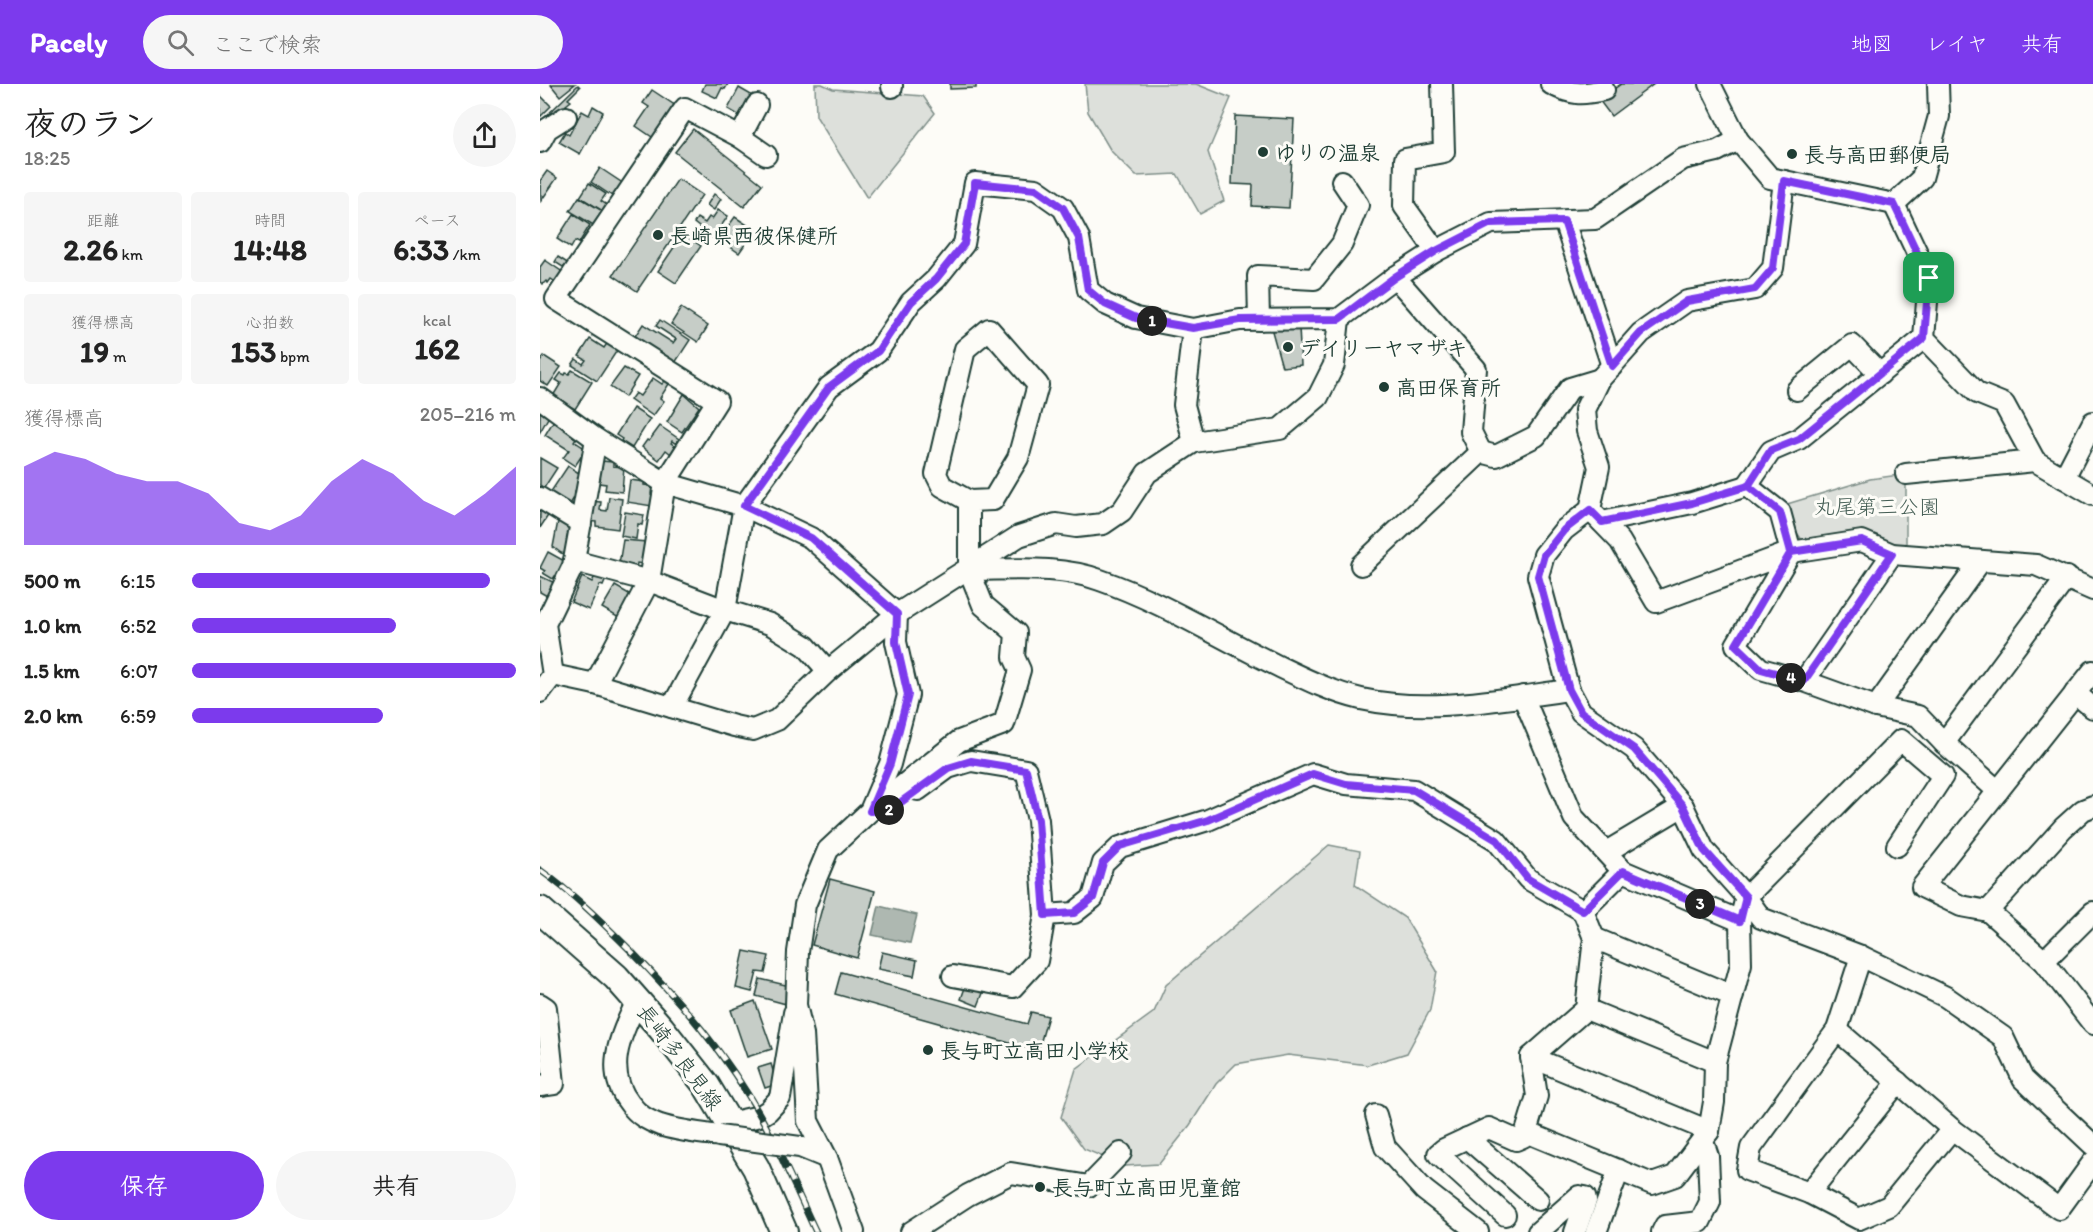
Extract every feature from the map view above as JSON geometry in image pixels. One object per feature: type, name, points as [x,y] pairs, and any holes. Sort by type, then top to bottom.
[{"type":"main road","name":"長崎多良見線","points":[[540,910],[616,977],[662,1028],[706,1085],[724,1130],[756,1168],[784,1232]]},
{"type":"street","points":[[1436,251],[1404,206],[1404,183],[1405,159],[1444,152],[1442,84]]},
{"type":"street","points":[[1551,84],[1565,92],[1582,95],[1604,90]]},
{"type":"street","points":[[1710,84],[1738,140],[1770,178],[1894,204]]},
{"type":"street","points":[[1894,204],[1922,178],[1939,116],[1938,84]]},
{"type":"street","points":[[740,137],[757,105]]},
{"type":"street","points":[[595,684],[649,581],[665,483],[717,401],[556,299],[685,108],[740,137],[766,155]]},
{"type":"street","points":[[540,142],[547,129],[566,117]]},
{"type":"street","points":[[672,707],[725,610],[744,506],[829,387],[878,351],[911,302],[936,279],[964,244],[975,183],[1036,189],[1063,208],[1079,238],[1088,290],[1105,304],[1136,318],[1193,328],[1240,320],[1339,319],[1395,277],[1436,251],[1491,223],[1595,219],[1683,159],[1717,151],[1738,140]]},
{"type":"street","points":[[1259,320],[1258,276],[1314,279],[1342,244],[1358,205],[1342,180]]},
{"type":"street","points":[[1784,181],[1773,268],[1755,289],[1687,301],[1641,333],[1606,372],[1585,410],[1587,431],[1599,467],[1596,516],[1620,541],[1656,602],[1791,552],[1862,541],[1892,554],[2036,565],[2093,590]]},
{"type":"street","points":[[1894,204],[1929,278],[1924,338],[1799,439],[1771,450],[1748,486],[1692,503],[1596,516],[1564,530],[1544,555],[1538,576],[1569,690],[1581,712],[1634,749],[1683,806],[1704,850],[1746,897],[1761,918],[1861,956],[1946,997],[2003,1037],[2023,1079],[2093,1146]]},
{"type":"street","points":[[1564,221],[1606,372]]},
{"type":"street","points":[[1395,277],[1476,369],[1471,432],[1481,452],[1496,456],[1536,436],[1570,388],[1606,372]]},
{"type":"street","points":[[553,675],[595,684],[753,730],[777,720],[828,671],[897,614],[1019,536],[1056,524],[1076,526],[1103,524],[1122,511],[1147,473],[1194,442],[1280,429],[1318,398],[1334,365],[1339,319]]},
{"type":"street","points":[[1193,328],[1184,405],[1194,442]]},
{"type":"street","points":[[989,329],[1038,385],[1018,458],[993,500],[969,501],[942,486],[936,474],[965,349],[989,329]]},
{"type":"street","points":[[1924,338],[1977,393],[2004,404],[2035,461],[2093,495]]},
{"type":"street","points":[[1797,390],[1852,345],[1880,374]]},
{"type":"street","points":[[540,399],[596,439],[665,483],[744,506],[811,538],[897,614]]},
{"type":"street","points":[[2064,478],[2093,422]]},
{"type":"street","points":[[540,692],[553,675],[545,624],[574,561],[596,439]]},
{"type":"street","points":[[1361,565],[1481,452]]},
{"type":"street","points":[[1906,474],[2035,461]]},
{"type":"street","points":[[1748,486],[1780,512],[1791,552],[1736,645],[1761,669],[1804,681],[1876,707],[1917,716],[1998,791]]},
{"type":"street","points":[[540,498],[581,522]]},
{"type":"street","points":[[724,1130],[760,1116],[780,1098],[796,1005],[798,952],[805,905],[828,850],[870,811],[958,741],[1004,724],[1020,670],[1014,657],[1016,633],[983,606],[969,570],[969,501]]},
{"type":"street","points":[[1804,681],[1892,554]]},
{"type":"street","points":[[574,561],[649,581],[725,610],[770,624],[806,646],[828,671]]},
{"type":"street","points":[[1876,707],[1980,562]]},
{"type":"street","points":[[969,570],[1069,571],[1098,579],[1137,595],[1314,683],[1359,699],[1396,705],[1492,702],[1569,690]]},
{"type":"street","points":[[1944,743],[2067,577]]},
{"type":"street","points":[[870,811],[890,764],[908,695],[896,642],[897,614]]},
{"type":"street","points":[[2093,670],[1922,887],[1961,906],[1988,911],[2044,961],[2093,1023]]},
{"type":"street","points":[[2075,693],[2093,708]]},
{"type":"street","points":[[1523,696],[1574,818],[1623,871],[1740,921]]},
{"type":"street","points":[[1662,1232],[1665,1226],[1700,1221],[1710,1202],[1706,1136],[1714,1102],[1715,1062],[1742,964],[1740,921],[1746,897],[1901,740],[1943,776],[1897,846]]},
{"type":"street","points":[[870,811],[890,810],[948,768],[971,761],[1026,770],[1038,820],[1045,915],[1037,961],[1013,987],[953,976]]},
{"type":"street","points":[[1045,915],[1074,913],[1093,898],[1103,863],[1120,846],[1208,820],[1313,774],[1346,784],[1414,790],[1497,840],[1528,879],[1583,911],[1594,938],[1586,1010],[1531,1057]]},
{"type":"street","points":[[1606,852],[1683,806]]},
{"type":"street","points":[[1988,911],[2062,828],[2083,810],[2093,806]]},
{"type":"street","points":[[1583,911],[1623,871]]},
{"type":"street","points":[[2044,961],[2093,912]]},
{"type":"street","points":[[1594,938],[1733,996]]},
{"type":"street","points":[[1861,956],[1837,1030],[1751,1148],[1747,1170],[1809,1193],[1859,1219],[1889,1206],[1953,1129]]},
{"type":"street","points":[[638,1001],[622,1033],[615,1069],[621,1094],[636,1112],[663,1126],[724,1130],[800,1147],[827,1158]]},
{"type":"street","points":[[540,1004],[546,1008],[554,1084],[540,1086]]},
{"type":"street","points":[[796,1005],[803,1034],[808,1121],[827,1158],[854,1232]]},
{"type":"street","points":[[1586,1010],[1715,1062]]},
{"type":"street","points":[[1837,1030],[1953,1129],[2059,1209],[2093,1162]]},
{"type":"street","points":[[1505,1215],[1438,1154],[1489,1128],[1516,1140],[1523,1137],[1537,1096],[1531,1057]]},
{"type":"street","points":[[1531,1057],[1706,1136]]},
{"type":"street","points":[[1809,1193],[1898,1082]]},
{"type":"street","points":[[1376,1115],[1385,1147],[1424,1190],[1478,1232]]},
{"type":"street","points":[[1526,1132],[1652,1184],[1675,1176],[1706,1136]]},
{"type":"street","points":[[1467,1138],[1538,1200]]},
{"type":"street","points":[[911,1232],[968,1195],[1011,1173],[1089,1186],[1121,1153]]},
{"type":"street","points":[[1596,1232],[1619,1170]]},
{"type":"street","points":[[1539,1232],[1579,1196],[1585,1197],[1586,1201],[1575,1232]]},
{"type":"green space","points":[[815,84],[822,84],[833,89],[923,96],[935,113],[867,198],[816,116]]},
{"type":"green space","points":[[1085,84],[1196,84],[1231,98],[1208,152],[1224,201],[1200,214],[1177,174],[1136,176],[1111,151],[1088,112]]},
{"type":"green space","name":"丸尾第三公園","points":[[1906,474],[1906,548],[1865,533],[1802,540],[1795,530],[1787,504],[1870,479]]},
{"type":"green space","points":[[1329,845],[1360,851],[1355,885],[1405,918],[1437,971],[1430,1010],[1407,1053],[1368,1065],[1288,1055],[1236,1064],[1216,1084],[1190,1125],[1159,1164],[1125,1166],[1084,1149],[1061,1117],[1076,1069],[1154,1012],[1166,985]]},
{"type":"shaded area","points":[[879,906],[917,915],[910,943],[872,935]]},
{"type":"building","points":[[575,84],[560,96],[551,85]]},
{"type":"building","points":[[705,84],[728,84],[725,89],[722,88],[717,98],[702,91]]},
{"type":"building","points":[[950,84],[976,84],[976,88],[950,89]]},
{"type":"building","points":[[1621,84],[1654,84],[1611,116],[1599,100]]},
{"type":"building","points":[[578,85],[580,87],[568,99],[571,101],[566,105],[568,107],[546,124],[542,120]]},
{"type":"building","points":[[739,88],[753,96],[742,117],[728,109]]},
{"type":"building","points":[[652,90],[676,106],[655,139],[636,126],[649,107],[643,103]]},
{"type":"building","points":[[540,95],[551,106],[540,117]]},
{"type":"building","points":[[593,106],[603,112],[580,154],[559,142],[565,132],[569,135],[582,111],[589,115]]},
{"type":"building","name":"ゆりの温泉","points":[[1235,116],[1294,119],[1289,208],[1252,206],[1253,185],[1232,184]]},
{"type":"building","name":"長崎県西彼保健所","points":[[693,129],[762,184],[744,207],[675,152]]},
{"type":"building","points":[[600,168],[624,184],[615,198],[591,182]]},
{"type":"building","points":[[547,171],[557,178],[541,201],[540,181]]},
{"type":"building","name":"長崎県西彼保健所","points":[[678,179],[702,195],[637,291],[613,275]]},
{"type":"building","points":[[589,183],[606,194],[601,201],[610,207],[606,213],[580,197]]},
{"type":"building","points":[[714,194],[721,199],[714,210],[707,205]]},
{"type":"building","points":[[579,197],[604,212],[595,226],[570,211]]},
{"type":"building","points":[[718,210],[728,216],[713,238],[694,223],[697,218],[705,223],[709,217],[712,219]]},
{"type":"building","points":[[573,214],[590,225],[579,243],[575,241],[571,248],[557,239]]},
{"type":"building","points":[[735,217],[755,230],[739,253],[719,239]]},
{"type":"building","points":[[683,234],[701,246],[676,283],[658,271]]},
{"type":"building","points":[[558,257],[569,264],[566,269],[555,262]]},
{"type":"building","points":[[545,260],[564,273],[557,283],[551,279],[548,283],[540,282],[540,267]]},
{"type":"building","points":[[681,308],[708,326],[698,342],[671,324]]},
{"type":"building","points":[[660,320],[690,340],[675,363],[635,336],[643,324],[673,343],[676,339],[656,326]]},
{"type":"building","name":"デイリーヤマザキ","points":[[1270,324],[1299,328],[1301,365],[1282,367]]},
{"type":"building","points":[[590,339],[604,348],[608,342],[618,349],[597,381],[572,365],[576,359],[583,364],[586,360],[579,356]]},
{"type":"building","points":[[544,356],[561,367],[548,386],[540,381],[540,362]]},
{"type":"building","points":[[624,368],[638,376],[625,397],[610,387]]},
{"type":"building","points":[[572,370],[592,382],[575,409],[568,405],[566,408],[559,403],[561,400],[553,396],[561,383],[556,380],[561,373],[569,374]]},
{"type":"building","points":[[653,378],[662,384],[665,381],[669,384],[660,398],[664,401],[653,416],[630,400],[635,393],[640,396]]},
{"type":"building","points":[[684,394],[699,407],[682,432],[667,422]]},
{"type":"building","points":[[633,408],[650,419],[632,448],[616,435]]},
{"type":"building","points":[[540,411],[549,416],[540,432]]},
{"type":"building","points":[[554,420],[574,433],[572,436],[576,438],[574,441],[586,449],[575,466],[563,458],[569,450],[545,435]]},
{"type":"building","points":[[660,426],[679,439],[676,444],[672,441],[671,443],[676,447],[671,454],[666,450],[659,460],[642,447]]},
{"type":"building","points":[[540,458],[557,468],[544,488],[540,485]]},
{"type":"building","points":[[601,461],[613,462],[613,466],[624,467],[622,492],[605,490],[606,484],[599,483]]},
{"type":"building","points":[[568,466],[582,475],[578,481],[581,483],[575,492],[577,493],[569,506],[550,493]]},
{"type":"building","points":[[630,480],[652,486],[651,494],[655,494],[652,506],[627,502]]},
{"type":"building","points":[[609,497],[622,499],[618,529],[596,526],[596,522],[588,521],[590,501],[601,502],[600,510],[607,511]]},
{"type":"building","points":[[540,505],[551,511],[540,528]]},
{"type":"building","points":[[625,512],[644,515],[642,525],[638,524],[636,539],[621,536]]},
{"type":"building","points":[[558,521],[575,524],[569,555],[553,547]]},
{"type":"building","points":[[623,540],[647,542],[643,564],[637,563],[635,572],[618,570]]},
{"type":"building","points":[[548,552],[568,563],[559,578],[555,576],[553,579],[543,573],[545,571],[540,568]]},
{"type":"building","points":[[596,574],[606,579],[603,586],[600,585],[589,610],[571,602],[582,577],[592,582]]},
{"type":"building","points":[[540,576],[555,583],[547,596],[540,592]]},
{"type":"building","points":[[615,586],[631,595],[619,618],[602,608]]},
{"type":"building","points":[[830,879],[875,891],[857,958],[812,945]]},
{"type":"building","points":[[744,951],[769,956],[765,973],[757,972],[752,992],[736,988]]},
{"type":"building","points":[[882,952],[917,960],[914,976],[878,969]]},
{"type":"building","points":[[841,972],[1027,1024],[1031,1012],[1048,1016],[1038,1051],[835,994]]},
{"type":"building","points":[[760,979],[790,986],[786,1004],[756,996]]},
{"type":"building","points":[[967,982],[985,988],[978,1006],[961,999]]},
{"type":"building","points":[[755,1001],[772,1049],[747,1057],[731,1010]]},
{"type":"building","points":[[771,1064],[777,1084],[765,1088],[758,1068]]},
{"type":"railway","points":[[540,870],[576,899],[632,952],[702,1030],[748,1094],[761,1117],[816,1232]]},
{"type":"place","name":"ゆりの温泉","points":[[1263,152]]},
{"type":"place","name":"長与高田郵便局","points":[[1792,154]]},
{"type":"place","name":"長崎県西彼保健所","points":[[658,235]]},
{"type":"place","name":"デイリーヤマザキ","points":[[1288,347]]},
{"type":"place","name":"高田保育所","points":[[1384,387]]},
{"type":"place","name":"長与町立高田小学校","points":[[928,1050]]},
{"type":"place","name":"長与町立高田児童館","points":[[1040,1187]]},
{"type":"route","points":[[1929,278],[1894,204],[1784,181],[1773,268],[1755,289],[1687,301],[1641,333],[1612,366],[1564,221],[1491,223],[1436,251],[1395,277],[1339,319],[1240,320],[1193,328],[1136,318],[1105,304],[1088,290],[1079,238],[1063,208],[1036,189],[975,183],[964,244],[936,279],[911,302],[878,351],[829,387],[744,506],[811,538],[897,614],[896,642],[908,695],[890,764],[870,811],[890,810],[948,768],[971,761],[1026,770],[1038,820],[1045,915],[1074,913],[1093,898],[1103,863],[1120,846],[1208,820],[1313,774],[1346,784],[1414,790],[1497,840],[1528,879],[1583,911],[1623,871],[1740,921],[1746,897],[1704,850],[1683,806],[1634,749],[1581,712],[1569,690],[1538,576],[1544,555],[1564,530],[1590,510],[1602,522],[1692,503],[1748,486],[1780,512],[1791,552],[1862,541],[1892,554],[1804,681],[1761,669],[1736,645],[1791,552],[1780,512],[1748,486],[1771,450],[1799,439],[1924,338],[1929,278]]}]
